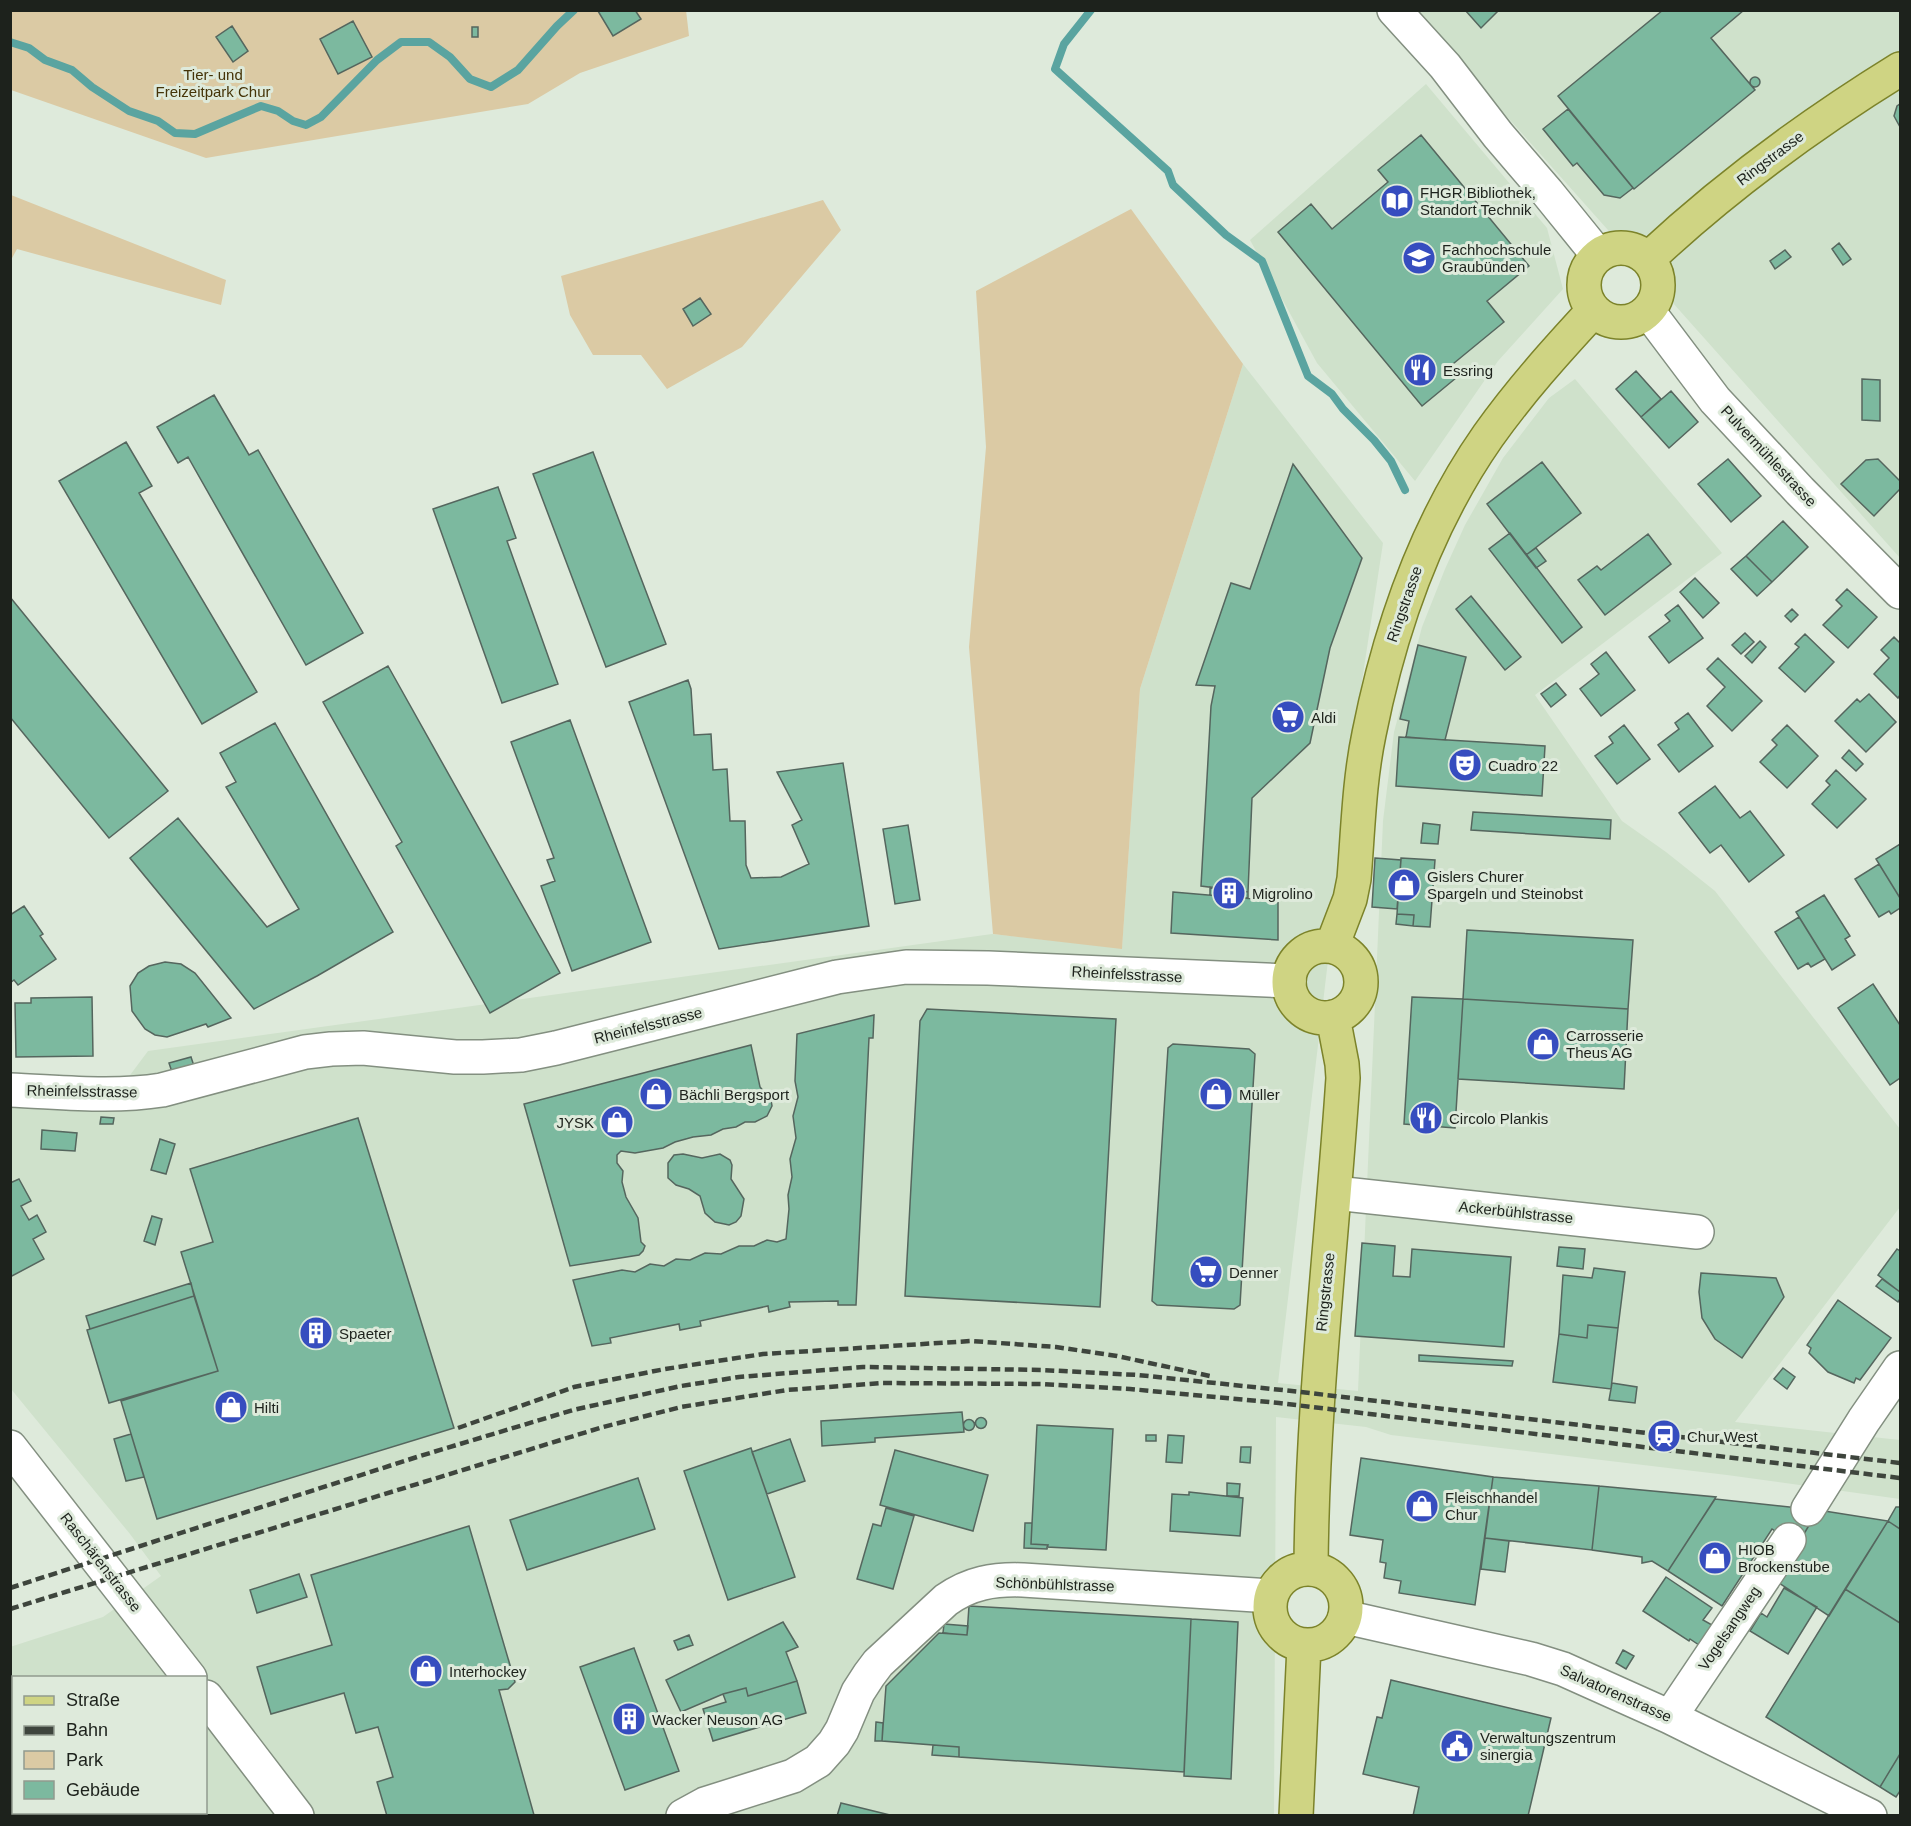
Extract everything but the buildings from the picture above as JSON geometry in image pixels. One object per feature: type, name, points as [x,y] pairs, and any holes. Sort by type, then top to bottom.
[{"type":"main road","name":"Ringstrasse","points":[[1648,259],[1677,232],[1750,173],[1829,114],[1900,69]]},
{"type":"main road","points":[[1618,247],[1629,248],[1648,259],[1658,279],[1658,290],[1648,311],[1640,317],[1621,322],[1610,321],[1593,310],[1586,300],[1583,288],[1584,275],[1589,264],[1598,255],[1618,247]]},
{"type":"main road","name":"Ringstrasse","points":[[1332,946],[1350,899],[1354,879],[1369,731],[1393,633],[1410,582],[1451,496],[1488,437],[1540,369],[1593,310]]},
{"type":"main road","points":[[1332,946],[1351,957],[1357,966],[1361,987],[1358,998],[1351,1007],[1333,1017],[1311,1016],[1295,1002],[1290,992],[1290,971],[1302,954],[1311,948],[1332,946]]},
{"type":"main road","name":"Ringstrasse","points":[[1311,1569],[1320,1345],[1335,1193],[1342,1078],[1340,1050],[1333,1017]]},
{"type":"main road","points":[[1311,1569],[1327,1574],[1339,1585],[1346,1600],[1345,1617],[1342,1625],[1330,1639],[1304,1646],[1286,1639],[1274,1625],[1270,1616],[1271,1596],[1274,1588],[1286,1576],[1311,1569]]},
{"type":"main road","points":[[1296,1815],[1304,1646]]},
{"type":"street","points":[[1394,10],[1445,66],[1498,135],[1598,255]]},
{"type":"street","name":"Pulvermühlestrasse","points":[[1648,311],[1715,400],[1800,491],[1900,592]]},
{"type":"street","name":"Rheinfelsstrasse","points":[[10,1090],[142,1093],[162,1090],[305,1052],[331,1049],[363,1048],[455,1057],[521,1054],[556,1048],[837,977],[895,968],[988,968],[1289,981]]},
{"type":"street","name":"Ackerbühlstrasse","points":[[1335,1193],[1697,1232]]},
{"type":"street","points":[[1808,1509],[1900,1368]]},
{"type":"street","name":"Raschärenstrasse","points":[[10,1447],[189,1676]]},
{"type":"street","name":"Vogelsangweg","points":[[1670,1717],[1789,1540]]},
{"type":"street","name":"Schönbühlstrasse","points":[[683,1815],[705,1804],[793,1776],[818,1761],[834,1743],[863,1683],[878,1663],[946,1600],[978,1583],[1023,1580],[1271,1596]]},
{"type":"street","name":"Salvatorenstrasse","points":[[1345,1617],[1531,1659],[1563,1669],[1670,1717],[1870,1815]]},
{"type":"street","points":[[207,1698],[294,1815]]},
{"type":"shaded area","points":[[1413,11],[1900,11],[1900,558]]},
{"type":"shaded area","name":"Fachhochschule Graubünden","points":[[1426,84],[1547,228],[1563,289],[1498,361],[1415,481],[1317,363],[1250,240]]},
{"type":"shaded area","points":[[1243,364],[1383,543],[1358,707],[1278,1383],[1358,1391],[1383,821],[1394,732],[1422,627],[1465,525],[1503,458],[1549,398],[1575,379],[1722,553],[1535,695],[1622,821],[1715,891],[1900,1129],[1900,1207],[1735,1422],[1900,1440],[1900,1499],[1727,1475],[1391,1435],[1366,1427],[1276,1417],[1274,1815],[11,1815],[10,1647],[103,1617],[161,1576],[130,1534],[11,1389],[11,1099],[119,1090],[148,1051],[992,934],[1122,948],[1140,689]]},
{"type":"green space","name":"Tier- und Freizeitpark Chur","points":[[686,10],[689,36],[580,73],[528,104],[206,158],[11,90],[11,11]]},
{"type":"green space","points":[[11,195],[226,280],[221,305],[17,249],[11,260]]},
{"type":"green space","points":[[823,200],[841,230],[742,347],[667,389],[641,355],[593,355],[570,315],[561,276]]},
{"type":"green space","points":[[1131,209],[1243,364],[1140,689],[1122,949],[993,934],[969,647],[986,447],[976,291]]},
{"type":"waterway","points":[[10,42],[29,48],[45,60],[72,70],[92,87],[129,111],[158,121],[175,133],[195,134],[261,106],[278,111],[293,121],[306,125],[321,117],[377,60],[401,42],[429,42],[450,57],[470,79],[491,87],[518,70],[574,10]]},
{"type":"waterway","points":[[1091,10],[1064,44],[1055,69],[1168,171],[1173,185],[1226,235],[1262,261],[1308,376],[1332,394],[1343,409],[1374,440],[1391,461],[1405,490]]},
{"type":"railway","points":[[458,1428],[574,1387],[665,1369],[763,1354],[971,1341],[1056,1347],[1117,1356],[1210,1376]]},
{"type":"railway","points":[[10,1588],[420,1456],[573,1410],[681,1386],[739,1377],[863,1367],[1042,1370],[1138,1375],[1301,1392],[1900,1463]]},
{"type":"railway","points":[[10,1609],[603,1427],[681,1407],[787,1390],[882,1383],[1041,1384],[1130,1389],[1279,1403],[1900,1478]]},
{"type":"place","name":"FHGR Bibliothek, Standort Technik","points":[[1397,201]]},
{"type":"place","name":"Fachhochschule Graubünden","points":[[1419,258]]},
{"type":"place","name":"Essring","points":[[1420,370]]},
{"type":"place","name":"Aldi","points":[[1288,717]]},
{"type":"place","name":"Cuadro 22","points":[[1465,765]]},
{"type":"place","name":"Gislers Churer Spargeln und Steinobst","points":[[1404,885]]},
{"type":"place","name":"Migrolino","points":[[1229,893]]},
{"type":"place","name":"Carrosserie Theus AG","points":[[1543,1044]]},
{"type":"place","name":"Bächli Bergsport","points":[[656,1094]]},
{"type":"place","name":"Müller","points":[[1216,1094]]},
{"type":"place","name":"Circolo Plankis","points":[[1426,1118]]},
{"type":"place","name":"JYSK","points":[[617,1122]]},
{"type":"place","name":"Denner","points":[[1206,1272]]},
{"type":"place","name":"Spaeter","points":[[316,1333]]},
{"type":"place","name":"Hilti","points":[[231,1407]]},
{"type":"place","name":"Chur West","points":[[1664,1436]]},
{"type":"place","name":"Fleischhandel Chur","points":[[1422,1506]]},
{"type":"place","name":"HIOB Brockenstube","points":[[1715,1558]]},
{"type":"place","name":"Interhockey","points":[[426,1671]]},
{"type":"place","name":"Wacker Neuson AG","points":[[629,1719]]},
{"type":"place","name":"Verwaltungszentrum sinergia","points":[[1457,1746]]}]
